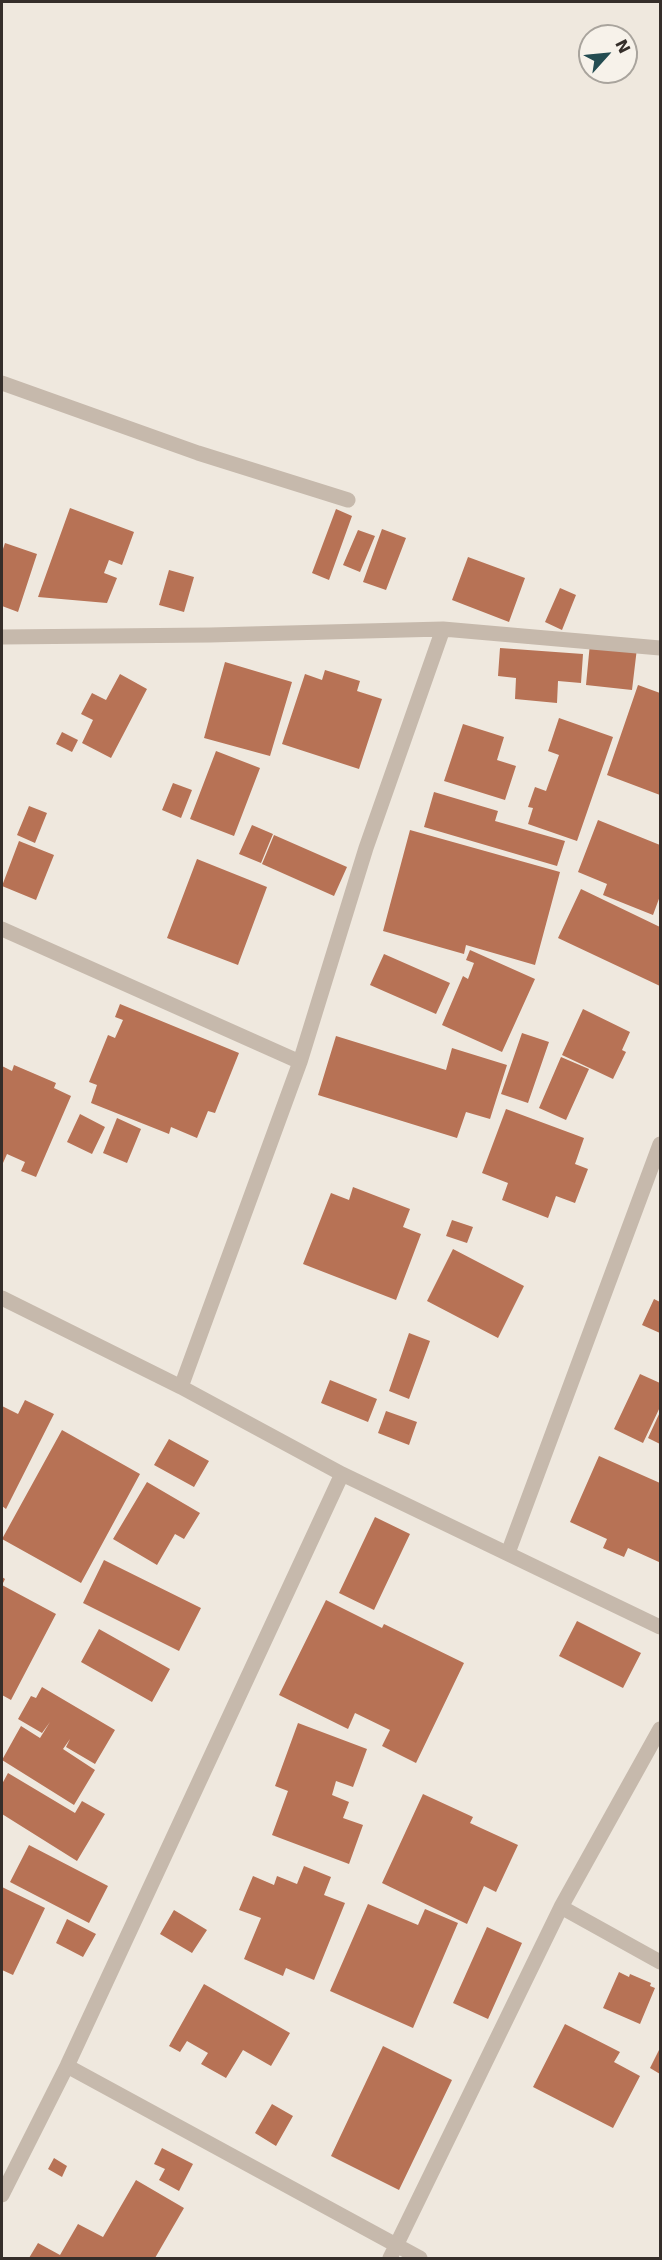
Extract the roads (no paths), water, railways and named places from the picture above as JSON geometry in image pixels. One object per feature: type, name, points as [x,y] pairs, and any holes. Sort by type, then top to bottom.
[{"type":"street","points":[[2,382],[198,453],[348,500]]},
{"type":"street","points":[[2,637],[210,635],[443,628],[660,648]]},
{"type":"street","points":[[181,1387],[300,1062],[366,848],[443,628]]},
{"type":"street","points":[[2,929],[300,1062]]},
{"type":"street","points":[[508,1553],[660,1144]]},
{"type":"street","points":[[2,1298],[181,1387],[342,1474],[660,1628]]},
{"type":"street","points":[[2,2195],[67,2066],[342,1474]]},
{"type":"street","points":[[393,2252],[561,1906],[660,1729]]},
{"type":"street","points":[[561,1906],[660,1962]]},
{"type":"street","points":[[67,2066],[393,2252],[420,2259]]}]
